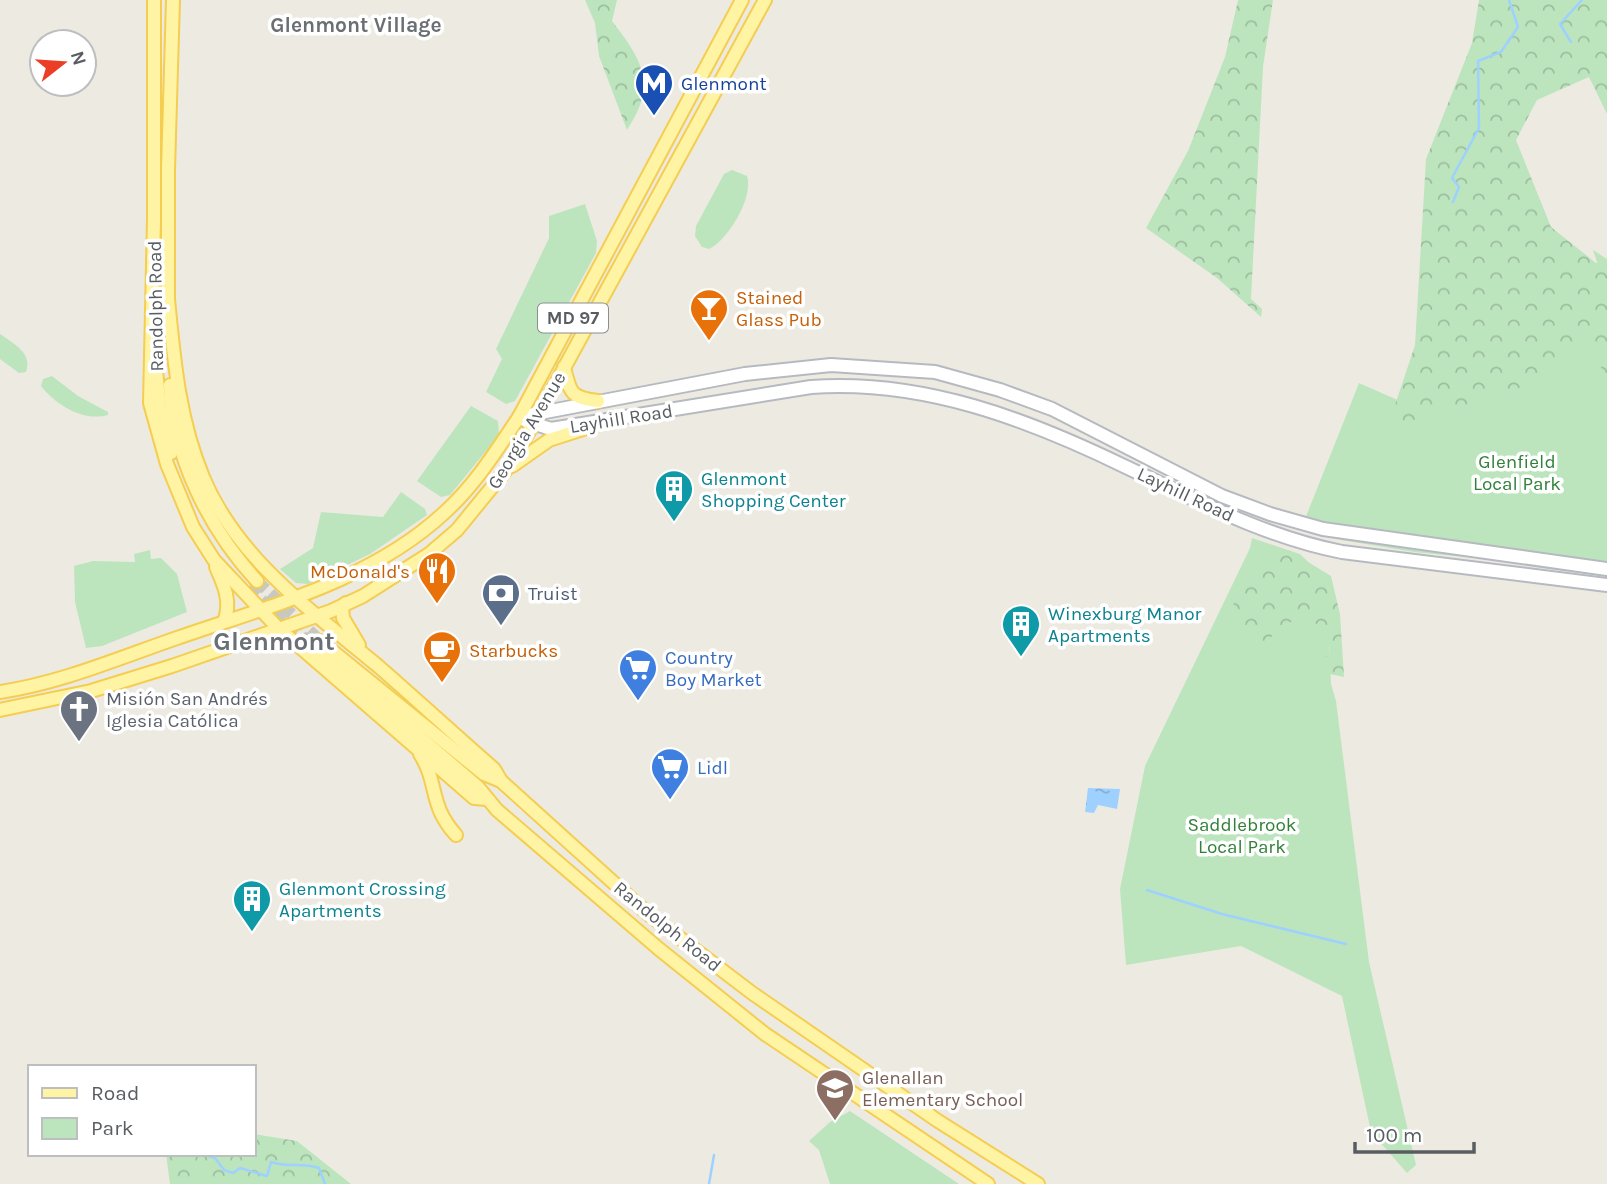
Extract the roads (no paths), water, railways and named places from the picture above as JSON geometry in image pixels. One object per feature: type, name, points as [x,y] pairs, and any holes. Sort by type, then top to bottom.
[{"type":"main road","name":"Randolph Road","points":[[154,0],[156,370],[164,428],[194,512],[213,545],[252,585],[216,528],[183,451],[171,401],[168,299],[173,0]]},
{"type":"main road","name":"Georgia Avenue","points":[[0,692],[45,683],[348,577],[388,556],[444,514],[482,471],[519,417],[742,0]]},
{"type":"main road","name":"Georgia Avenue","points":[[0,710],[49,701],[172,666],[317,615],[393,579],[445,541],[476,510],[506,470],[541,412],[765,0]]},
{"type":"main road","points":[[154,218],[149,383],[152,417],[181,502],[212,557],[227,596],[228,611],[223,622]]},
{"type":"main road","points":[[168,299],[179,396],[203,478],[235,534],[294,596],[494,769],[501,781]]},
{"type":"main road","name":"Layhill Road","points":[[519,417],[745,374],[831,365],[935,372],[1000,390],[1052,409],[1222,496],[1270,514],[1322,528],[1607,569]]},
{"type":"main road","points":[[564,368],[573,394],[578,399],[598,401]]},
{"type":"main road","name":"Layhill Road","points":[[519,417],[533,425],[551,429],[602,423],[811,387],[838,385],[912,391],[977,405],[1061,437],[1188,498],[1300,544],[1342,552],[1607,585]]},
{"type":"main road","points":[[506,470],[549,440],[602,423]]},
{"type":"main road","points":[[212,557],[278,628],[474,798],[487,799]]},
{"type":"main road","points":[[346,603],[342,607],[343,618],[364,655]]},
{"type":"main road","name":"Randolph Road","points":[[988,1184],[765,1034],[617,914],[317,644],[484,774],[501,781],[647,913],[765,1003],[937,1121],[1038,1184]]},
{"type":"main road","points":[[45,683],[49,701]]},
{"type":"main road","points":[[406,738],[426,763],[436,807],[456,835]]},
{"type":"water","points":[[1088,788],[1120,789],[1117,809],[1098,805],[1094,813],[1085,812]]},
{"type":"waterway","points":[[1453,202],[1459,187],[1452,178],[1479,128],[1478,61],[1501,52],[1518,27],[1509,0]]},
{"type":"waterway","points":[[1571,42],[1560,24],[1582,0]]},
{"type":"waterway","points":[[1147,890],[1222,914],[1346,944]]},
{"type":"waterway","points":[[709,1184],[714,1155]]},
{"type":"waterway","points":[[208,1156],[215,1158],[224,1170],[233,1173],[240,1168],[267,1176],[271,1162],[313,1166],[319,1168],[325,1184]]},
{"type":"tunnel","points":[[257,581],[320,641]]},
{"type":"tunnel","points":[[248,588],[314,647]]},
{"type":"place","name":"Glenmont","points":[[654,117]]},
{"type":"place","name":"Stained Glass Pub","points":[[709,342]]},
{"type":"place","name":"Glenmont Shopping Center","points":[[674,523]]},
{"type":"place","name":"McDonald's","points":[[437,605]]},
{"type":"place","name":"Truist","points":[[501,627]]},
{"type":"place","name":"Winexburg Manor Apartments","points":[[1021,658]]},
{"type":"place","name":"Starbucks","points":[[442,684]]},
{"type":"place","name":"Country Boy Market","points":[[638,702]]},
{"type":"place","name":"Misión San Andrés Iglesia Católica","points":[[79,743]]},
{"type":"place","name":"Lidl","points":[[670,801]]},
{"type":"place","name":"Glenmont Crossing Apartments","points":[[252,933]]},
{"type":"place","name":"Glenallan Elementary School","points":[[835,1122]]},
{"type":"district","name":"Glenmont Village","points":[[356,25]]},
{"type":"district","name":"Glenmont","points":[[274,641]]},
{"type":"park label","name":"Glenfield Local Park","points":[[1517,472]]},
{"type":"park label","name":"Saddlebrook Local Park","points":[[1242,835]]}]
